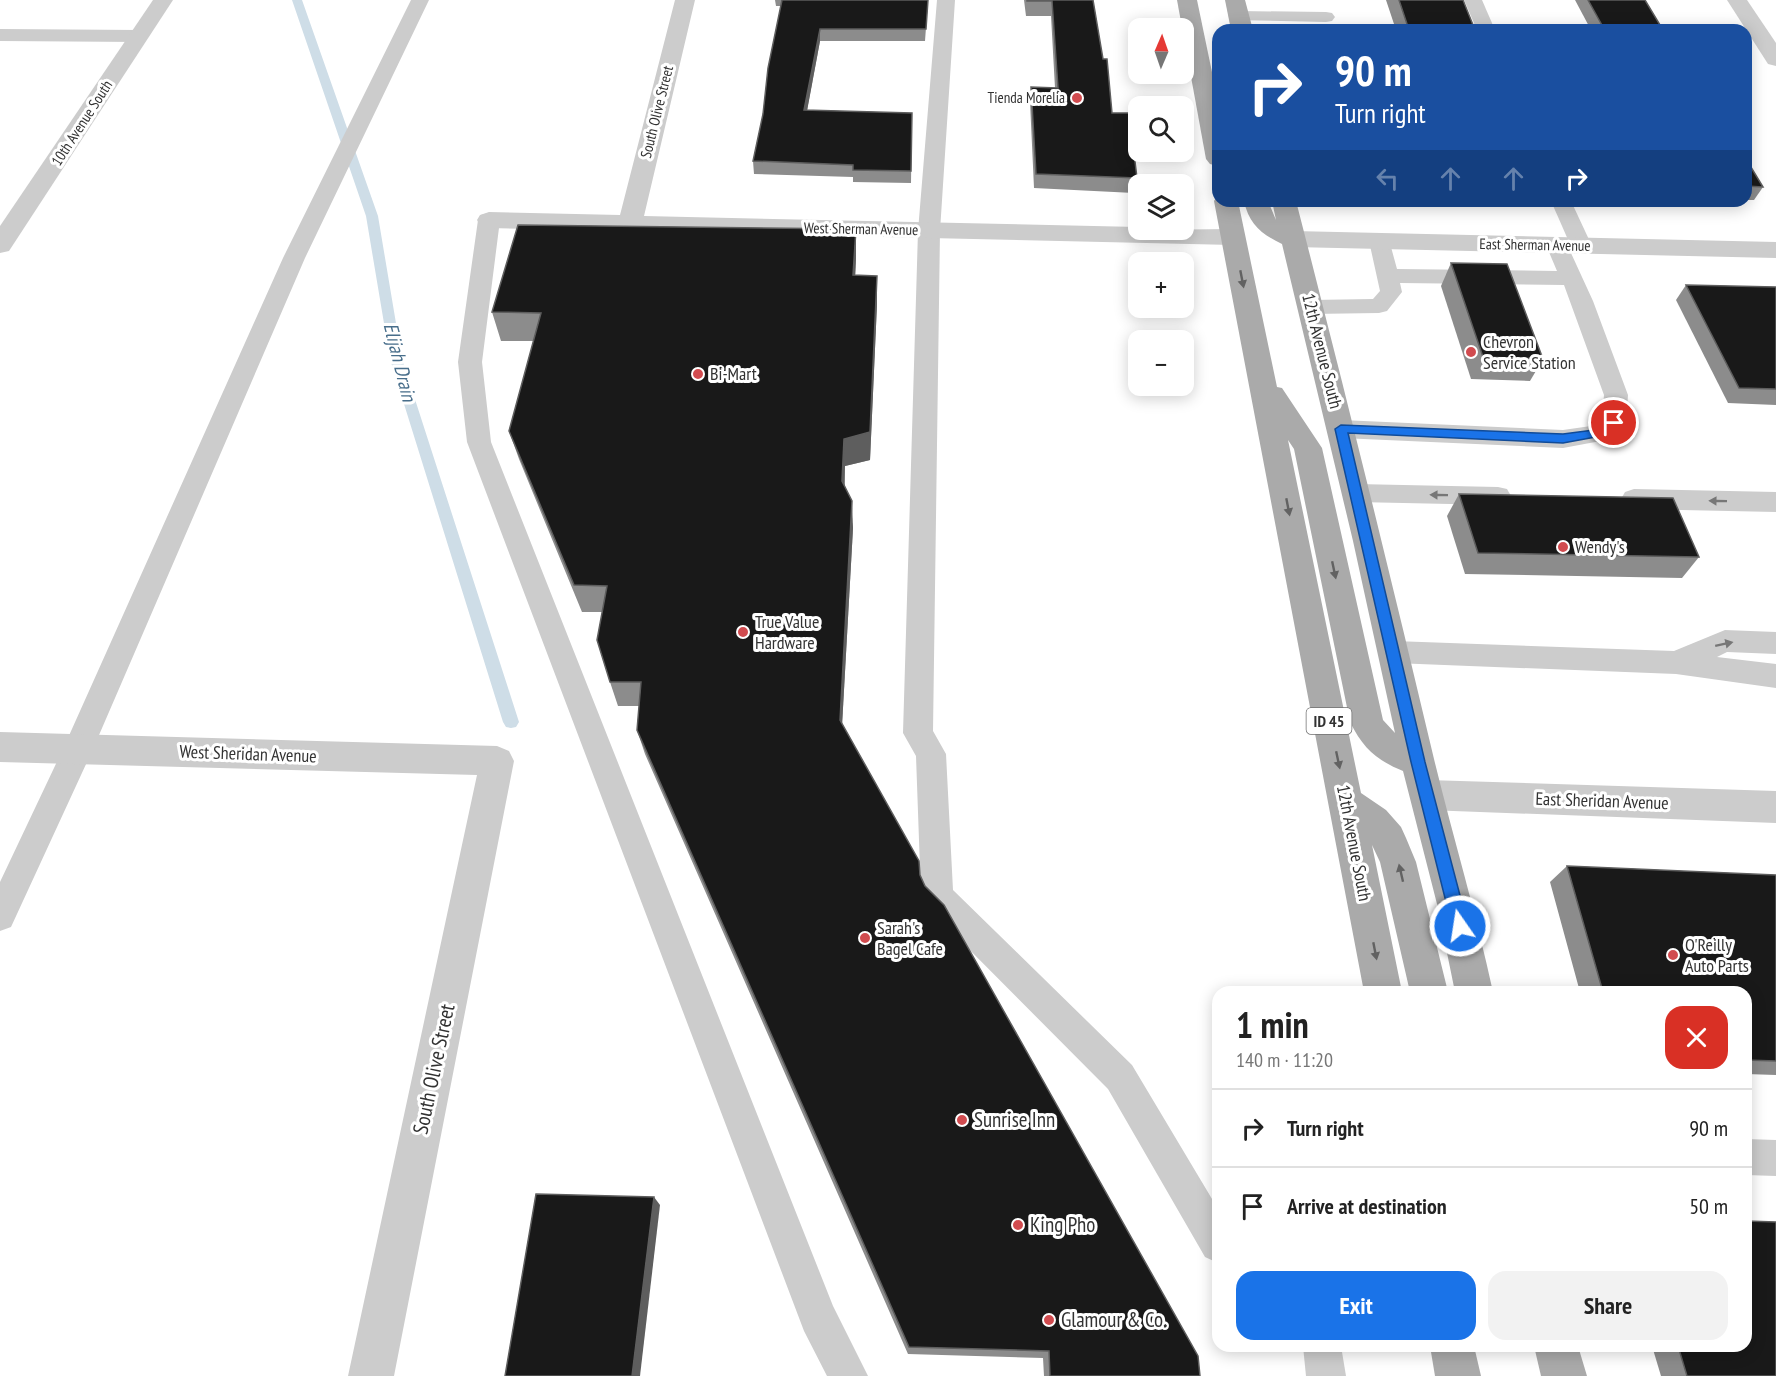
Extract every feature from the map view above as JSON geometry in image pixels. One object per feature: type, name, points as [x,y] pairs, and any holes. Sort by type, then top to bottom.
[{"type":"main road","points":[[1187,0],[1211,92]]},
{"type":"main road","name":"12th Avenue South","points":[[1227,207],[1382,986]]},
{"type":"main road","points":[[1257,207],[1259,216],[1264,223],[1293,239]]},
{"type":"main road","name":"12th Avenue South","points":[[1285,207],[1341,429],[1473,986]]},
{"type":"main road","points":[[1263,381],[1308,448],[1367,722],[1375,738],[1388,749],[1418,762]]},
{"type":"main road","points":[[1347,803],[1373,821],[1388,838],[1398,862],[1428,986]]},
{"type":"main road","points":[[1453,1352],[1458,1376]]},
{"type":"main road","points":[[1558,1352],[1564,1376]]},
{"type":"street","name":"10th Avenue South","points":[[0,245],[12,212],[163,0]]},
{"type":"street","name":"South Olive Street","points":[[630,224],[685,0]]},
{"type":"street","points":[[1737,0],[1776,59]]},
{"type":"street","name":"West Sherman Avenue","points":[[489,220],[1233,237]]},
{"type":"street","name":"East Sherman Avenue","points":[[1293,239],[1776,250]]},
{"type":"street","name":"West Sheridan Avenue","points":[[0,747],[497,761]]},
{"type":"street","name":"South Olive Street","points":[[371,1376],[497,761]]},
{"type":"street","name":"East Sheridan Avenue","points":[[1427,795],[1776,807]]},
{"type":"lane","points":[[0,916],[78,749],[294,258],[420,0]]},
{"type":"lane","points":[[946,0],[929,231],[918,732],[931,754],[937,896],[1120,1077],[1212,1234]]},
{"type":"lane","points":[[1473,0],[1483,24]]},
{"type":"lane","points":[[1239,15],[1326,17]]},
{"type":"lane","points":[[0,36],[139,36]]},
{"type":"lane","points":[[1341,429],[1563,439],[1597,434],[1614,423],[1616,395],[1571,278],[1569,245],[1562,207]]},
{"type":"lane","points":[[489,220],[470,362],[479,442],[818,1317],[848,1376]]},
{"type":"lane","points":[[1311,306],[1379,306],[1390,292],[1389,276],[1380,241]]},
{"type":"lane","points":[[1389,276],[1571,278]]},
{"type":"lane","points":[[1356,493],[1524,496]]},
{"type":"lane","points":[[1608,498],[1776,502]]},
{"type":"lane","points":[[1676,663],[1725,642],[1776,643]]},
{"type":"lane","points":[[1394,652],[1676,663],[1776,676]]},
{"type":"lane","points":[[1752,1157],[1776,1158]]},
{"type":"lane","points":[[1323,1352],[1326,1376]]},
{"type":"building","points":[[782,0],[928,0],[926,29],[820,29],[804,110],[912,113],[911,171],[853,170],[853,165],[753,161]]},
{"type":"building","points":[[1093,0],[1103,59],[1107,59],[1112,113],[1128,113],[1128,162],[1135,162],[1137,174],[1128,174],[1128,178],[1036,174],[1031,87],[1058,88],[1052,1],[1027,1]]},
{"type":"building","points":[[1399,0],[1463,0],[1473,24],[1407,24]]},
{"type":"building","points":[[1588,0],[1645,0],[1659,24],[1601,24]]},
{"type":"building","points":[[1752,169],[1763,187],[1752,186]]},
{"type":"building","points":[[518,225],[856,229],[853,275],[877,276],[870,432],[844,439],[842,481],[852,501],[840,720],[919,861],[920,875],[925,886],[944,905],[1198,1356],[1200,1376],[1050,1376],[1049,1351],[909,1347],[637,730],[641,682],[610,682],[597,640],[607,586],[574,585],[509,431],[541,313],[492,312]]},
{"type":"building","points":[[1451,263],[1507,264],[1543,359],[1483,357]]},
{"type":"building","points":[[1686,285],[1776,287],[1776,389],[1739,388]]},
{"type":"building","points":[[1459,494],[1673,498],[1699,557],[1478,553]]},
{"type":"building","name":"O'Reilly Auto Parts","points":[[1567,866],[1776,875],[1776,1061],[1752,1060],[1752,986],[1601,986]]},
{"type":"building","points":[[536,1194],[654,1197],[632,1376],[505,1376]]},
{"type":"building","points":[[1752,1221],[1776,1222],[1776,1376],[1687,1376],[1680,1352],[1752,1352]]},
{"type":"waterway","name":"Elijah Drain","points":[[297,0],[372,216],[396,359],[511,722]]},
{"type":"place","name":"Tienda Morelia","points":[[1077,98]]},
{"type":"place","name":"Chevron Service Station","points":[[1471,352]]},
{"type":"place","name":"Bi-Mart","points":[[698,374]]},
{"type":"place","name":"Wendy's","points":[[1563,547]]},
{"type":"place","name":"True Value Hardware","points":[[743,632]]},
{"type":"place","name":"Sarah's Bagel Cafe","points":[[865,938]]},
{"type":"place","name":"O'Reilly Auto Parts","points":[[1673,955]]},
{"type":"place","name":"Sunrise Inn","points":[[962,1120]]},
{"type":"place","name":"King Pho","points":[[1018,1225]]},
{"type":"place","name":"Glamour & Co.","points":[[1049,1320]]},
{"type":"route","points":[[1460,926],[1418,762],[1341,429],[1563,439],[1597,434],[1614,423]]}]
